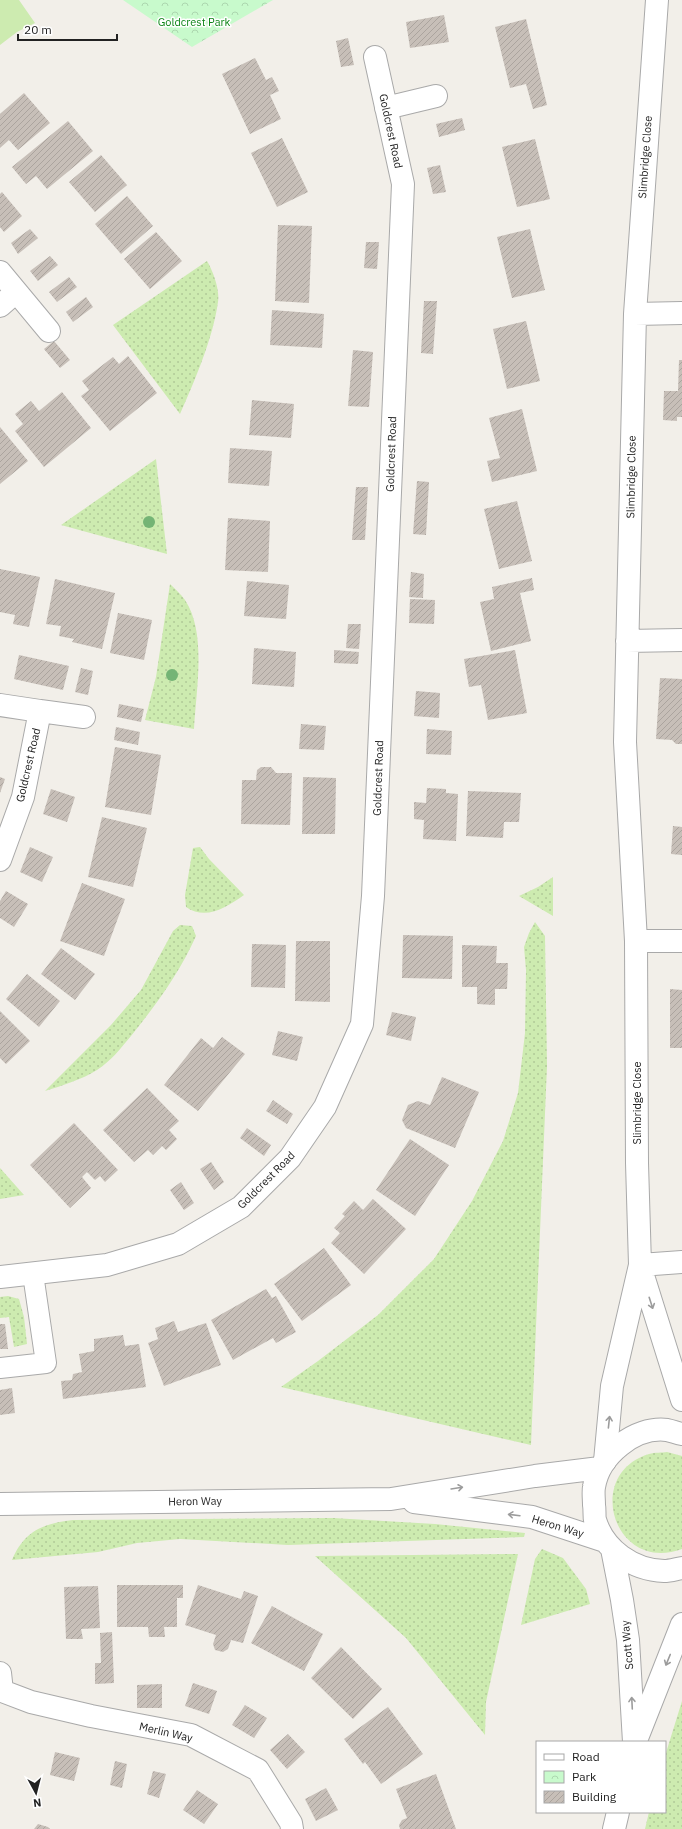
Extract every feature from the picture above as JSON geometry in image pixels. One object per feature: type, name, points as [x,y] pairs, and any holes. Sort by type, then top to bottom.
[{"type":"street","name":"Slimbridge Close","points":[[603,1464],[612,1386],[640,1265],[637,1163],[636,941],[625,742],[635,314],[657,0]]},
{"type":"street","name":"Goldcrest Road","points":[[0,1278],[107,1264],[178,1244],[241,1207],[290,1158],[325,1108],[362,1024],[373,888],[403,184],[375,57]]},
{"type":"street","points":[[386,108],[436,96]]},
{"type":"street","points":[[0,272],[8,299],[49,331]]},
{"type":"street","points":[[635,314],[682,313]]},
{"type":"street","points":[[627,641],[682,640]]},
{"type":"street","points":[[0,705],[84,717]]},
{"type":"street","name":"Goldcrest Road","points":[[0,860],[23,797],[40,711]]},
{"type":"street","points":[[636,941],[682,941]]},
{"type":"street","points":[[640,1265],[682,1262]]},
{"type":"street","name":"Slimbridge Close","points":[[640,1265],[682,1400]]},
{"type":"street","points":[[682,1434],[666,1430],[643,1433],[621,1444],[603,1464],[594,1487],[595,1520],[608,1545],[619,1556],[641,1568],[665,1571],[682,1568]]},
{"type":"street","name":"Heron Way","points":[[391,1499],[603,1464]]},
{"type":"street","name":"Heron Way","points":[[0,1504],[391,1499],[532,1517],[608,1545]]},
{"type":"street","name":"Scott Way","points":[[608,1545],[622,1600],[628,1640],[634,1741]]},
{"type":"street","name":"Scott Way","points":[[634,1741],[682,1624]]},
{"type":"street","name":"Merlin Way","points":[[1,1685],[31,1702],[91,1716],[191,1735],[258,1770],[291,1823],[292,1829]]},
{"type":"street","points":[[614,1829],[618,1813]]},
{"type":"lane","points":[[0,1368],[46,1363],[33,1274]]},
{"type":"green space","points":[[0,0],[19,0],[35,23],[17,32],[0,45]]},
{"type":"green space","name":"Goldcrest Park","points":[[123,0],[273,0],[192,47]]},
{"type":"green space","points":[[207,261],[216,281],[218,292],[216,316],[208,344],[180,414],[113,325]]},
{"type":"green space","points":[[156,459],[167,554],[61,525]]},
{"type":"green space","points":[[170,584],[185,600],[192,613],[196,629],[198,645],[198,680],[194,729],[145,720],[156,677]]},
{"type":"green space","points":[[200,847],[209,859],[244,895],[231,904],[209,913],[201,913],[186,907],[185,895],[193,848]]},
{"type":"green space","points":[[553,877],[553,916],[519,896],[538,887]]},
{"type":"green space","points":[[535,922],[545,936],[547,1066],[531,1445],[281,1387],[378,1315],[434,1259],[472,1201],[503,1141],[518,1093],[525,1033],[526,970],[524,947]]},
{"type":"green space","points":[[180,925],[192,926],[196,936],[190,949],[167,988],[120,1050],[97,1070],[65,1085],[45,1091],[111,1025],[141,990],[173,931]]},
{"type":"green space","points":[[0,1168],[24,1195],[0,1199]]},
{"type":"green space","points":[[8,1296],[19,1299],[24,1317],[27,1344],[14,1347],[9,1317],[0,1318],[0,1297]]},
{"type":"green space","points":[[667,1452],[682,1456],[682,1549],[658,1553],[639,1548],[624,1535],[615,1518],[613,1499],[617,1481],[629,1465],[649,1454]]},
{"type":"green space","points":[[333,1518],[435,1524],[525,1533],[524,1537],[288,1545],[180,1539],[137,1543],[98,1552],[12,1560],[17,1550],[29,1535],[44,1526],[63,1521]]},
{"type":"green space","points":[[542,1549],[563,1558],[586,1589],[590,1604],[521,1625],[535,1559]]},
{"type":"green space","points":[[518,1554],[486,1702],[485,1735],[406,1638],[315,1556]]},
{"type":"green space","points":[[682,1701],[682,1829],[645,1829],[649,1813],[666,1813],[666,1753]]},
{"type":"building","points":[[444,15],[449,42],[410,48],[406,22]]},
{"type":"building","points":[[526,19],[547,105],[533,109],[526,84],[510,88],[495,27]]},
{"type":"building","points":[[348,38],[354,65],[341,67],[336,41]]},
{"type":"building","points":[[255,58],[266,80],[272,77],[279,91],[270,95],[281,119],[250,134],[222,74]]},
{"type":"building","points":[[24,93],[50,123],[18,150],[9,140],[0,148],[0,114]]},
{"type":"building","points":[[462,118],[465,130],[439,137],[436,124]]},
{"type":"building","points":[[68,121],[93,151],[47,189],[36,176],[26,184],[12,167]]},
{"type":"building","points":[[282,138],[308,192],[277,207],[251,153]]},
{"type":"building","points":[[535,139],[550,199],[517,207],[502,147]]},
{"type":"building","points":[[101,155],[127,185],[95,212],[69,182]]},
{"type":"building","points":[[440,165],[446,192],[433,194],[427,168]]},
{"type":"building","points":[[2,192],[22,216],[4,232],[0,227],[0,194]]},
{"type":"building","points":[[127,196],[153,226],[121,254],[95,224]]},
{"type":"building","points":[[278,225],[312,226],[309,303],[275,301]]},
{"type":"building","points":[[30,229],[38,238],[18,254],[11,243]]},
{"type":"building","points":[[530,229],[545,290],[512,298],[497,237]]},
{"type":"building","points":[[156,232],[182,261],[150,289],[124,259]]},
{"type":"building","points":[[366,242],[379,242],[377,269],[364,268]]},
{"type":"building","points":[[50,256],[58,265],[38,281],[30,271]]},
{"type":"building","points":[[69,277],[77,287],[57,302],[49,292]]},
{"type":"building","points":[[86,297],[93,307],[73,322],[66,312]]},
{"type":"building","points":[[424,301],[437,301],[433,354],[421,353]]},
{"type":"building","points":[[272,310],[324,314],[322,348],[270,345]]},
{"type":"building","points":[[526,321],[540,381],[507,389],[493,329]]},
{"type":"building","points":[[54,341],[70,360],[60,368],[44,349]]},
{"type":"building","points":[[353,350],[373,352],[369,407],[348,406]]},
{"type":"building","points":[[128,356],[157,393],[110,431],[81,396],[89,390],[82,381],[113,357],[119,364]]},
{"type":"building","points":[[679,360],[682,360],[682,417],[677,417],[677,421],[663,420],[664,391],[678,391]]},
{"type":"building","points":[[62,392],[91,428],[44,467],[15,431],[23,424],[15,414],[31,401],[39,411]]},
{"type":"building","points":[[252,400],[294,404],[291,438],[249,435]]},
{"type":"building","points":[[522,409],[537,471],[492,482],[487,461],[500,458],[489,418]]},
{"type":"building","points":[[0,427],[28,461],[0,484]]},
{"type":"building","points":[[230,448],[272,451],[269,486],[228,483]]},
{"type":"building","points":[[417,481],[429,482],[426,535],[413,534]]},
{"type":"building","points":[[356,487],[368,487],[365,540],[352,540]]},
{"type":"building","points":[[517,501],[532,561],[499,569],[484,509]]},
{"type":"building","points":[[228,518],[270,521],[268,572],[225,570]]},
{"type":"building","points":[[0,569],[40,577],[29,627],[13,624],[15,615],[0,612]]},
{"type":"building","points":[[411,572],[424,574],[423,598],[409,597]]},
{"type":"building","points":[[532,578],[534,590],[520,593],[531,641],[491,651],[480,602],[494,599],[492,587]]},
{"type":"building","points":[[55,579],[115,593],[102,649],[72,642],[74,639],[59,636],[61,626],[46,624]]},
{"type":"building","points":[[247,581],[289,585],[286,619],[244,616]]},
{"type":"building","points":[[410,599],[435,600],[434,624],[409,623]]},
{"type":"building","points":[[118,613],[152,620],[144,660],[110,653]]},
{"type":"building","points":[[348,624],[361,624],[359,649],[346,648]]},
{"type":"building","points":[[254,648],[296,652],[294,687],[252,684]]},
{"type":"building","points":[[334,650],[359,652],[358,664],[334,663]]},
{"type":"building","points":[[515,650],[527,713],[488,720],[481,685],[469,687],[464,659]]},
{"type":"building","points":[[19,655],[69,666],[63,690],[14,679]]},
{"type":"building","points":[[81,668],[93,671],[88,695],[75,692]]},
{"type":"building","points":[[660,678],[682,679],[682,744],[676,744],[672,740],[656,739]]},
{"type":"building","points":[[416,691],[440,693],[439,718],[414,716]]},
{"type":"building","points":[[119,704],[144,709],[141,722],[117,717]]},
{"type":"building","points":[[301,724],[326,726],[324,750],[299,749]]},
{"type":"building","points":[[116,727],[140,732],[138,745],[114,740]]},
{"type":"building","points":[[427,729],[452,731],[451,755],[426,754]]},
{"type":"building","points":[[115,747],[161,755],[151,815],[105,807]]},
{"type":"building","points":[[261,767],[271,767],[276,773],[292,773],[290,825],[241,824],[242,780],[256,780],[257,770]]},
{"type":"building","points":[[0,777],[5,779],[0,793]]},
{"type":"building","points":[[303,777],[336,778],[335,834],[302,834]]},
{"type":"building","points":[[427,788],[446,789],[446,793],[458,794],[456,841],[423,839],[424,820],[414,819],[414,802],[426,803]]},
{"type":"building","points":[[51,789],[75,797],[67,822],[43,814]]},
{"type":"building","points":[[468,791],[521,793],[519,822],[504,822],[503,838],[466,836]]},
{"type":"building","points":[[102,817],[147,828],[133,887],[88,877]]},
{"type":"building","points":[[673,826],[682,827],[682,855],[671,854]]},
{"type":"building","points":[[30,847],[53,857],[42,882],[20,872]]},
{"type":"building","points":[[82,883],[125,899],[104,956],[60,941]]},
{"type":"building","points":[[6,891],[28,904],[14,927],[0,918],[0,901]]},
{"type":"building","points":[[403,935],[453,936],[452,979],[402,978]]},
{"type":"building","points":[[296,941],[330,941],[330,1002],[295,1001]]},
{"type":"building","points":[[252,944],[286,945],[285,988],[251,987]]},
{"type":"building","points":[[462,945],[497,946],[496,963],[508,963],[507,989],[495,989],[495,1005],[477,1004],[477,987],[462,987]]},
{"type":"building","points":[[61,948],[95,974],[75,1000],[41,974]]},
{"type":"building","points":[[27,974],[60,1001],[39,1027],[6,999]]},
{"type":"building","points":[[670,989],[682,990],[682,1048],[670,1048]]},
{"type":"building","points":[[0,1011],[30,1041],[6,1064],[0,1058]]},
{"type":"building","points":[[392,1012],[416,1017],[411,1041],[386,1035]]},
{"type":"building","points":[[278,1031],[303,1037],[297,1061],[272,1055]]},
{"type":"building","points":[[222,1037],[245,1054],[198,1111],[164,1085],[201,1038],[213,1048]]},
{"type":"building","points":[[442,1077],[479,1092],[455,1148],[406,1128],[402,1120],[408,1105],[418,1101],[430,1105]]},
{"type":"building","points":[[147,1088],[179,1121],[169,1130],[177,1139],[166,1150],[162,1146],[153,1155],[148,1150],[134,1162],[103,1130]]},
{"type":"building","points":[[273,1100],[293,1114],[287,1124],[266,1111]]},
{"type":"building","points":[[74,1123],[118,1170],[105,1182],[100,1176],[95,1180],[87,1172],[82,1177],[91,1188],[70,1208],[30,1165]]},
{"type":"building","points":[[247,1128],[271,1145],[264,1156],[240,1138]]},
{"type":"building","points":[[410,1139],[449,1165],[415,1216],[376,1190]]},
{"type":"building","points":[[211,1162],[224,1182],[214,1190],[200,1169]]},
{"type":"building","points":[[181,1182],[194,1203],[184,1210],[170,1190]]},
{"type":"building","points":[[373,1199],[406,1229],[364,1274],[331,1243],[340,1233],[334,1228],[345,1216],[342,1214],[354,1201],[363,1210]]},
{"type":"building","points":[[324,1248],[351,1285],[302,1321],[274,1284]]},
{"type":"building","points":[[266,1289],[272,1298],[276,1296],[296,1332],[276,1343],[273,1338],[233,1360],[211,1320]]},
{"type":"building","points":[[174,1321],[178,1332],[206,1323],[221,1365],[164,1386],[148,1343],[158,1339],[155,1328]]},
{"type":"building","points":[[0,1324],[5,1324],[8,1349],[0,1349]]},
{"type":"building","points":[[123,1335],[125,1346],[139,1344],[146,1387],[63,1399],[61,1381],[72,1380],[73,1374],[82,1372],[79,1354],[94,1351],[94,1339]]},
{"type":"building","points":[[12,1388],[15,1413],[0,1415],[0,1390]]},
{"type":"building","points":[[117,1585],[183,1585],[183,1598],[177,1598],[177,1627],[164,1627],[165,1637],[149,1637],[148,1627],[117,1627]]},
{"type":"building","points":[[198,1585],[241,1599],[244,1591],[258,1596],[243,1643],[231,1640],[228,1649],[223,1652],[215,1650],[213,1644],[216,1635],[185,1625]]},
{"type":"building","points":[[98,1586],[100,1628],[81,1629],[83,1639],[66,1639],[64,1587]]},
{"type":"building","points":[[272,1606],[323,1634],[304,1671],[251,1643]]},
{"type":"building","points":[[112,1632],[114,1683],[95,1684],[95,1663],[101,1663],[100,1633]]},
{"type":"building","points":[[341,1647],[382,1689],[353,1719],[311,1678]]},
{"type":"building","points":[[193,1683],[217,1691],[209,1714],[185,1706]]},
{"type":"building","points":[[162,1684],[162,1708],[137,1708],[137,1685]]},
{"type":"building","points":[[245,1705],[267,1718],[254,1738],[232,1725]]},
{"type":"building","points":[[388,1707],[423,1754],[381,1784],[365,1762],[363,1764],[344,1739]]},
{"type":"building","points":[[288,1734],[305,1752],[287,1769],[270,1750]]},
{"type":"building","points":[[55,1752],[80,1758],[74,1781],[50,1775]]},
{"type":"building","points":[[115,1761],[127,1764],[122,1788],[110,1785]]},
{"type":"building","points":[[153,1771],[166,1774],[159,1798],[147,1794]]},
{"type":"building","points":[[436,1774],[456,1829],[400,1829],[399,1825],[402,1820],[407,1818],[396,1789]]},
{"type":"building","points":[[326,1788],[338,1810],[316,1821],[305,1799]]},
{"type":"building","points":[[197,1790],[218,1804],[204,1824],[183,1810]]},
{"type":"building","points":[[38,1824],[48,1827],[50,1829],[34,1829]]}]
